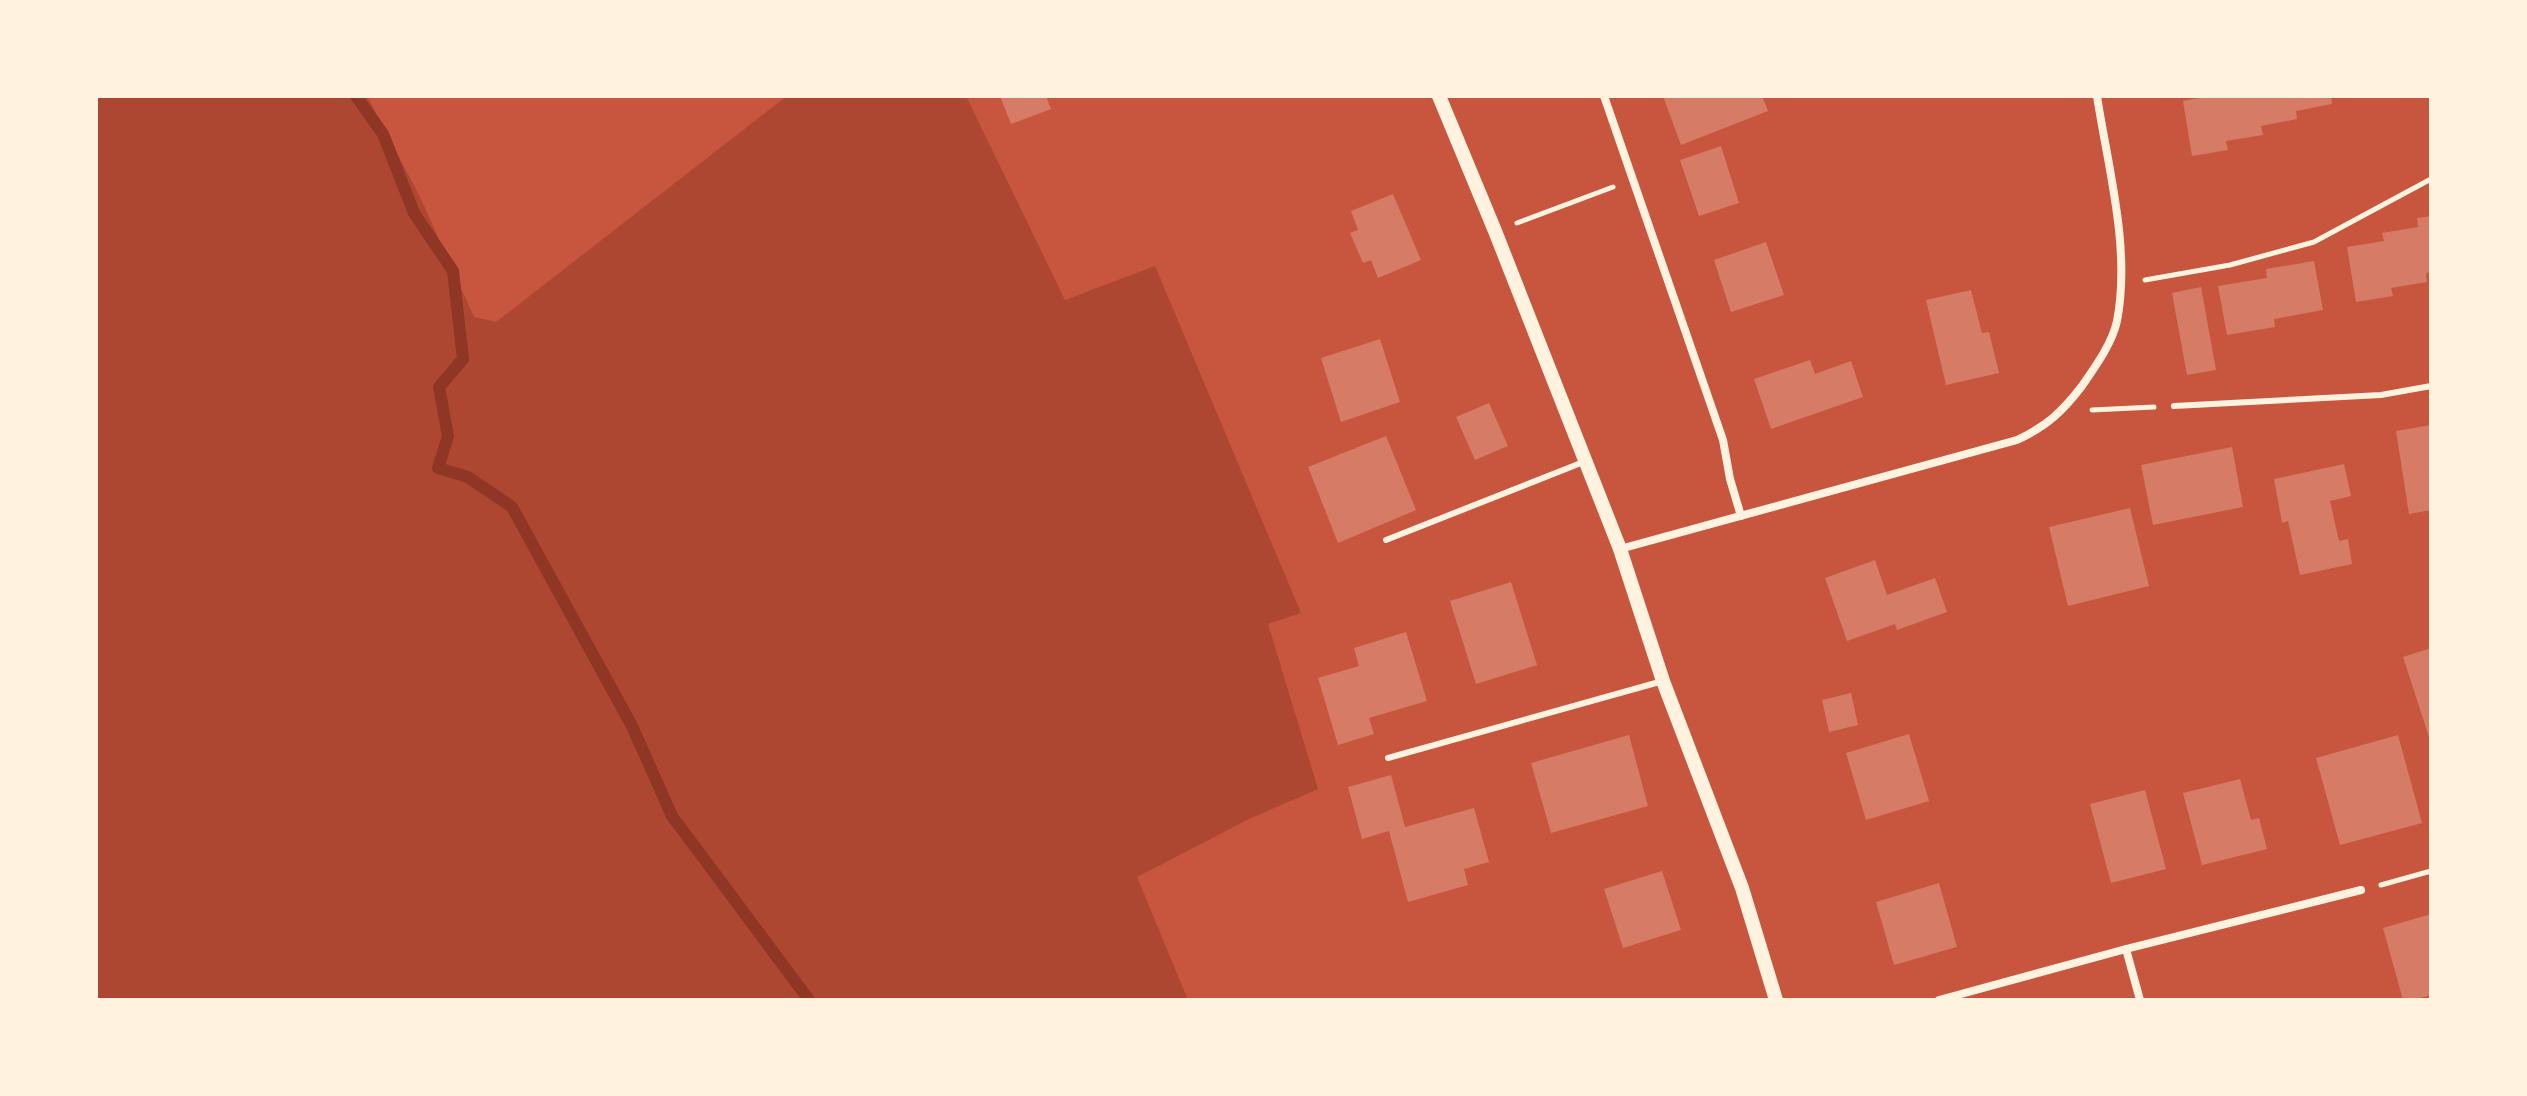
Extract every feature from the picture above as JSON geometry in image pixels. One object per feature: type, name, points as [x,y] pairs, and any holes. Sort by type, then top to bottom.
[{"type":"street","points":[[1439,96],[1620,549],[1663,681],[1742,888],[1776,1000]]},
{"type":"street","points":[[1604,96],[1723,440],[1741,516]]},
{"type":"street","points":[[1620,549],[2017,440],[2040,429],[2063,410],[2098,364],[2117,324],[2121,244],[2097,96]]},
{"type":"street","points":[[1939,1000],[2361,890]]},
{"type":"street","points":[[2126,949],[2140,1000]]},
{"type":"lane","points":[[2174,406],[2381,395],[2431,386]]},
{"type":"lane","points":[[1386,540],[1586,461]]},
{"type":"lane","points":[[1388,758],[1663,681]]},
{"type":"path","points":[[2121,284],[2230,265],[2314,242],[2431,179]]},
{"type":"path","points":[[1495,231],[1633,180]]},
{"type":"path","points":[[2063,410],[2174,406]]},
{"type":"path","points":[[2361,890],[2431,871]]},
{"type":"shaded area","points":[[96,96],[367,96],[420,197],[474,317],[496,322],[787,96],[966,96],[1065,300],[1155,266],[1301,613],[1268,624],[1318,789],[1249,819],[1137,877],[1188,1000],[96,1000]]},
{"type":"building","points":[[1000,96],[1046,96],[1051,109],[1011,124]]},
{"type":"building","points":[[1663,96],[1762,96],[1768,111],[1681,145]]},
{"type":"building","points":[[2209,96],[2331,96],[2332,104],[2296,111],[2297,119],[2261,126],[2263,135],[2226,141],[2228,150],[2192,156],[2183,101]]},
{"type":"building","points":[[1721,146],[1739,203],[1699,216],[1680,160]]},
{"type":"building","points":[[1393,194],[1421,260],[1378,278],[1371,260],[1363,263],[1350,233],[1358,230],[1351,211]]},
{"type":"building","points":[[2431,216],[2431,272],[2426,273],[2427,282],[2391,288],[2393,296],[2356,302],[2347,247],[2384,241],[2382,233],[2418,227],[2417,218]]},
{"type":"building","points":[[1766,242],[1784,295],[1731,312],[1714,260]]},
{"type":"building","points":[[2314,261],[2323,310],[2274,319],[2275,327],[2227,335],[2218,286],[2267,278],[2266,269]]},
{"type":"building","points":[[2201,287],[2216,370],[2187,375],[2172,293]]},
{"type":"building","points":[[1971,290],[1982,333],[1989,332],[1999,373],[1946,385],[1926,300]]},
{"type":"building","points":[[1380,339],[1400,402],[1341,422],[1321,358]]},
{"type":"building","points":[[1810,360],[1815,374],[1851,361],[1863,397],[1771,429],[1754,379]]},
{"type":"building","points":[[1489,403],[1508,446],[1475,460],[1456,417]]},
{"type":"building","points":[[2431,425],[2431,510],[2409,514],[2396,431]]},
{"type":"building","points":[[1386,436],[1416,510],[1338,543],[1308,467]]},
{"type":"building","points":[[2232,447],[2243,507],[2153,525],[2141,465]]},
{"type":"building","points":[[2344,464],[2351,496],[2330,501],[2339,541],[2348,539],[2352,564],[2300,575],[2288,521],[2282,523],[2274,479]]},
{"type":"building","points":[[2130,508],[2149,586],[2068,606],[2049,527]]},
{"type":"building","points":[[1875,560],[1887,595],[1935,578],[1947,612],[1897,630],[1895,624],[1847,641],[1825,578]]},
{"type":"building","points":[[1511,582],[1537,665],[1476,684],[1450,601]]},
{"type":"building","points":[[1406,632],[1427,701],[1369,718],[1374,734],[1338,745],[1318,678],[1359,666],[1354,648]]},
{"type":"building","points":[[2431,648],[2431,740],[2430,740],[2403,657]]},
{"type":"building","points":[[1851,693],[1858,725],[1829,732],[1822,700]]},
{"type":"building","points":[[1909,734],[1929,801],[1866,820],[1846,753]]},
{"type":"building","points":[[1629,735],[1648,806],[1551,833],[1531,763]]},
{"type":"building","points":[[2398,735],[2422,823],[2340,845],[2316,758]]},
{"type":"building","points":[[1391,775],[1405,827],[1474,808],[1489,862],[1464,869],[1468,885],[1408,902],[1389,831],[1362,839],[1348,787]]},
{"type":"building","points":[[2240,779],[2251,820],[2259,818],[2267,849],[2202,865],[2183,793]]},
{"type":"building","points":[[2145,790],[2166,869],[2111,883],[2090,804]]},
{"type":"building","points":[[1662,871],[1681,930],[1623,948],[1604,889]]},
{"type":"building","points":[[1939,883],[1957,947],[1894,965],[1876,902]]},
{"type":"building","points":[[2431,914],[2431,995],[2403,1000],[2383,928]]},
{"type":"waterway","points":[[356,96],[383,134],[414,213],[453,271],[463,359],[439,387],[448,436],[438,468],[468,477],[512,507],[632,726],[672,816],[809,1000]]}]
